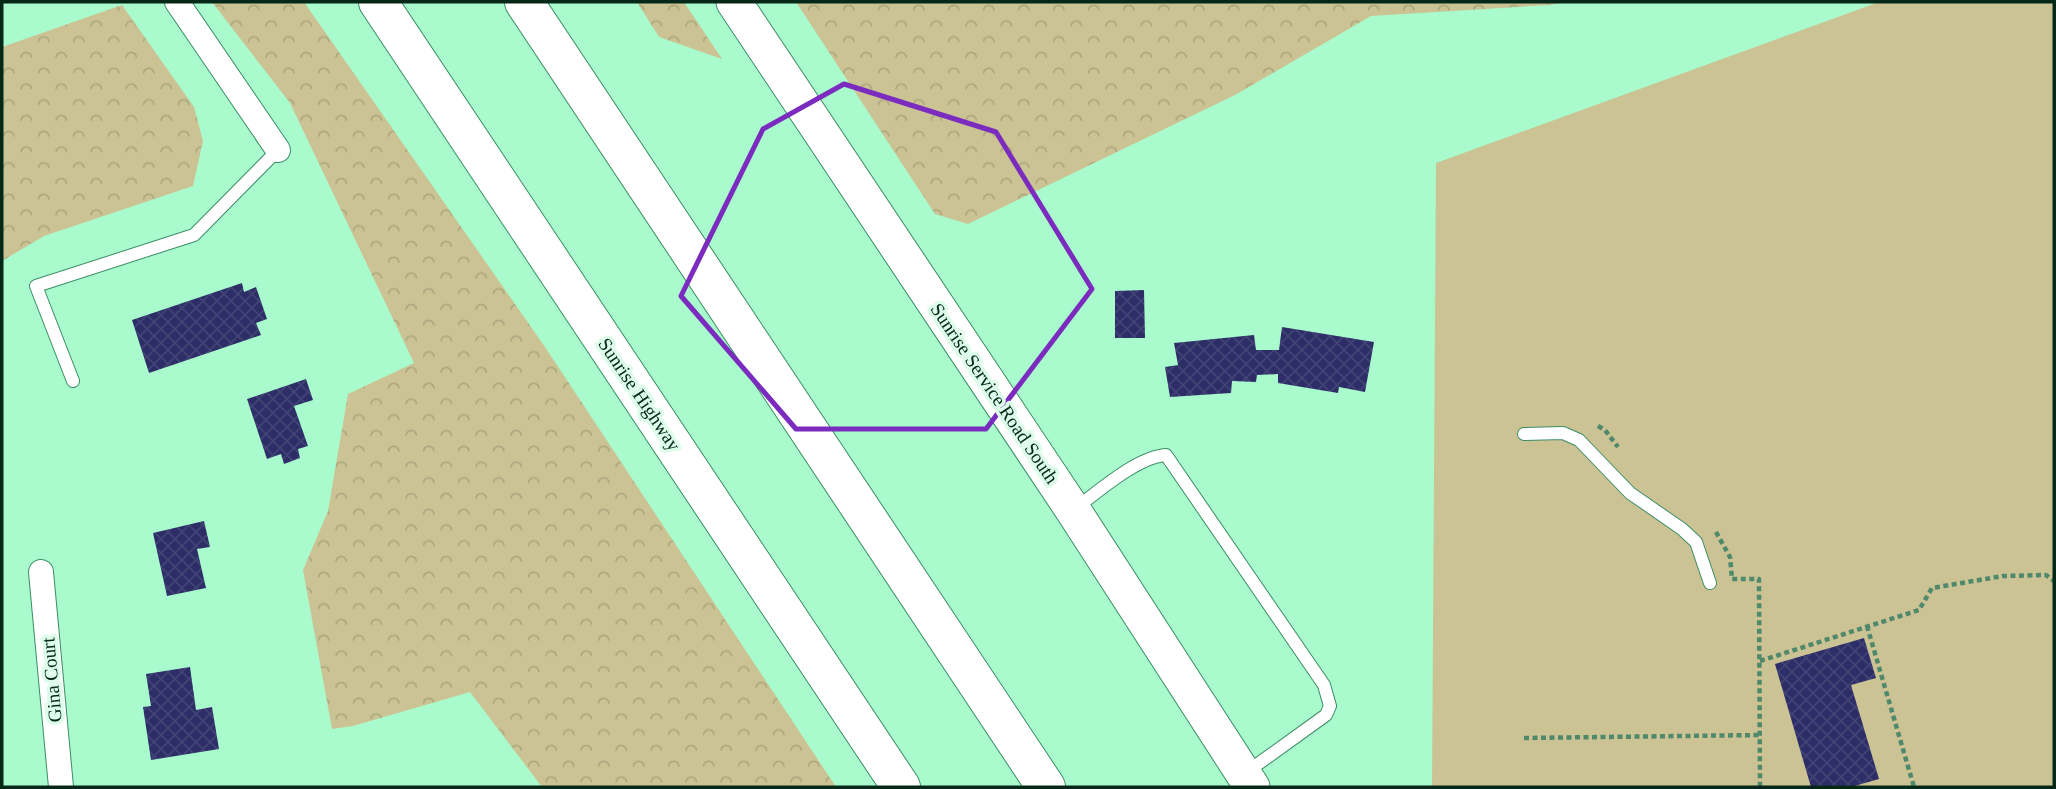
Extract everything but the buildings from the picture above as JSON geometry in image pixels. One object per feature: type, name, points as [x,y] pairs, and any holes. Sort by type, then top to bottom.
[{"type":"highway","name":"Sunrise Highway","points":[[379,2],[901,787]]},
{"type":"highway","points":[[524,2],[1046,787]]},
{"type":"main road","name":"Sunrise Service Road South","points":[[734,2],[1073,510],[1248,781]]},
{"type":"street","points":[[177,2],[278,150]]},
{"type":"street","name":"Gina Court","points":[[41,572],[61,787]]},
{"type":"lane","points":[[73,381],[36,286],[194,235],[278,150]]},
{"type":"lane","points":[[1524,434],[1563,433],[1578,440],[1630,493],[1696,542],[1710,583]]},
{"type":"lane","points":[[1073,510],[1106,485],[1148,459],[1166,455],[1324,685],[1330,706],[1326,715],[1248,781]]},
{"type":"path","points":[[1760,661],[1919,610],[1932,588],[2003,576],[2046,575],[2054,581]]},
{"type":"path","points":[[1867,626],[1914,787]]},
{"type":"path","points":[[1524,738],[1760,734]]},
{"type":"highlighted area","points":[[844,84],[996,132],[1092,289],[986,429],[796,429],[681,296],[763,129]]},
{"type":"green space","points":[[212,2],[304,2],[545,347],[836,787],[542,787],[470,692],[353,726],[332,729],[303,570],[328,511],[348,394],[414,363],[290,103]]},
{"type":"green space","points":[[637,2],[684,2],[722,59],[659,37]]},
{"type":"green space","points":[[796,2],[1566,2],[1371,16],[1235,95],[968,224],[935,214]]},
{"type":"green space","points":[[1879,2],[2054,2],[2054,787],[1432,787],[1436,163]]},
{"type":"green space","points":[[122,5],[194,107],[203,141],[193,186],[44,236],[2,261],[2,47]]}]
